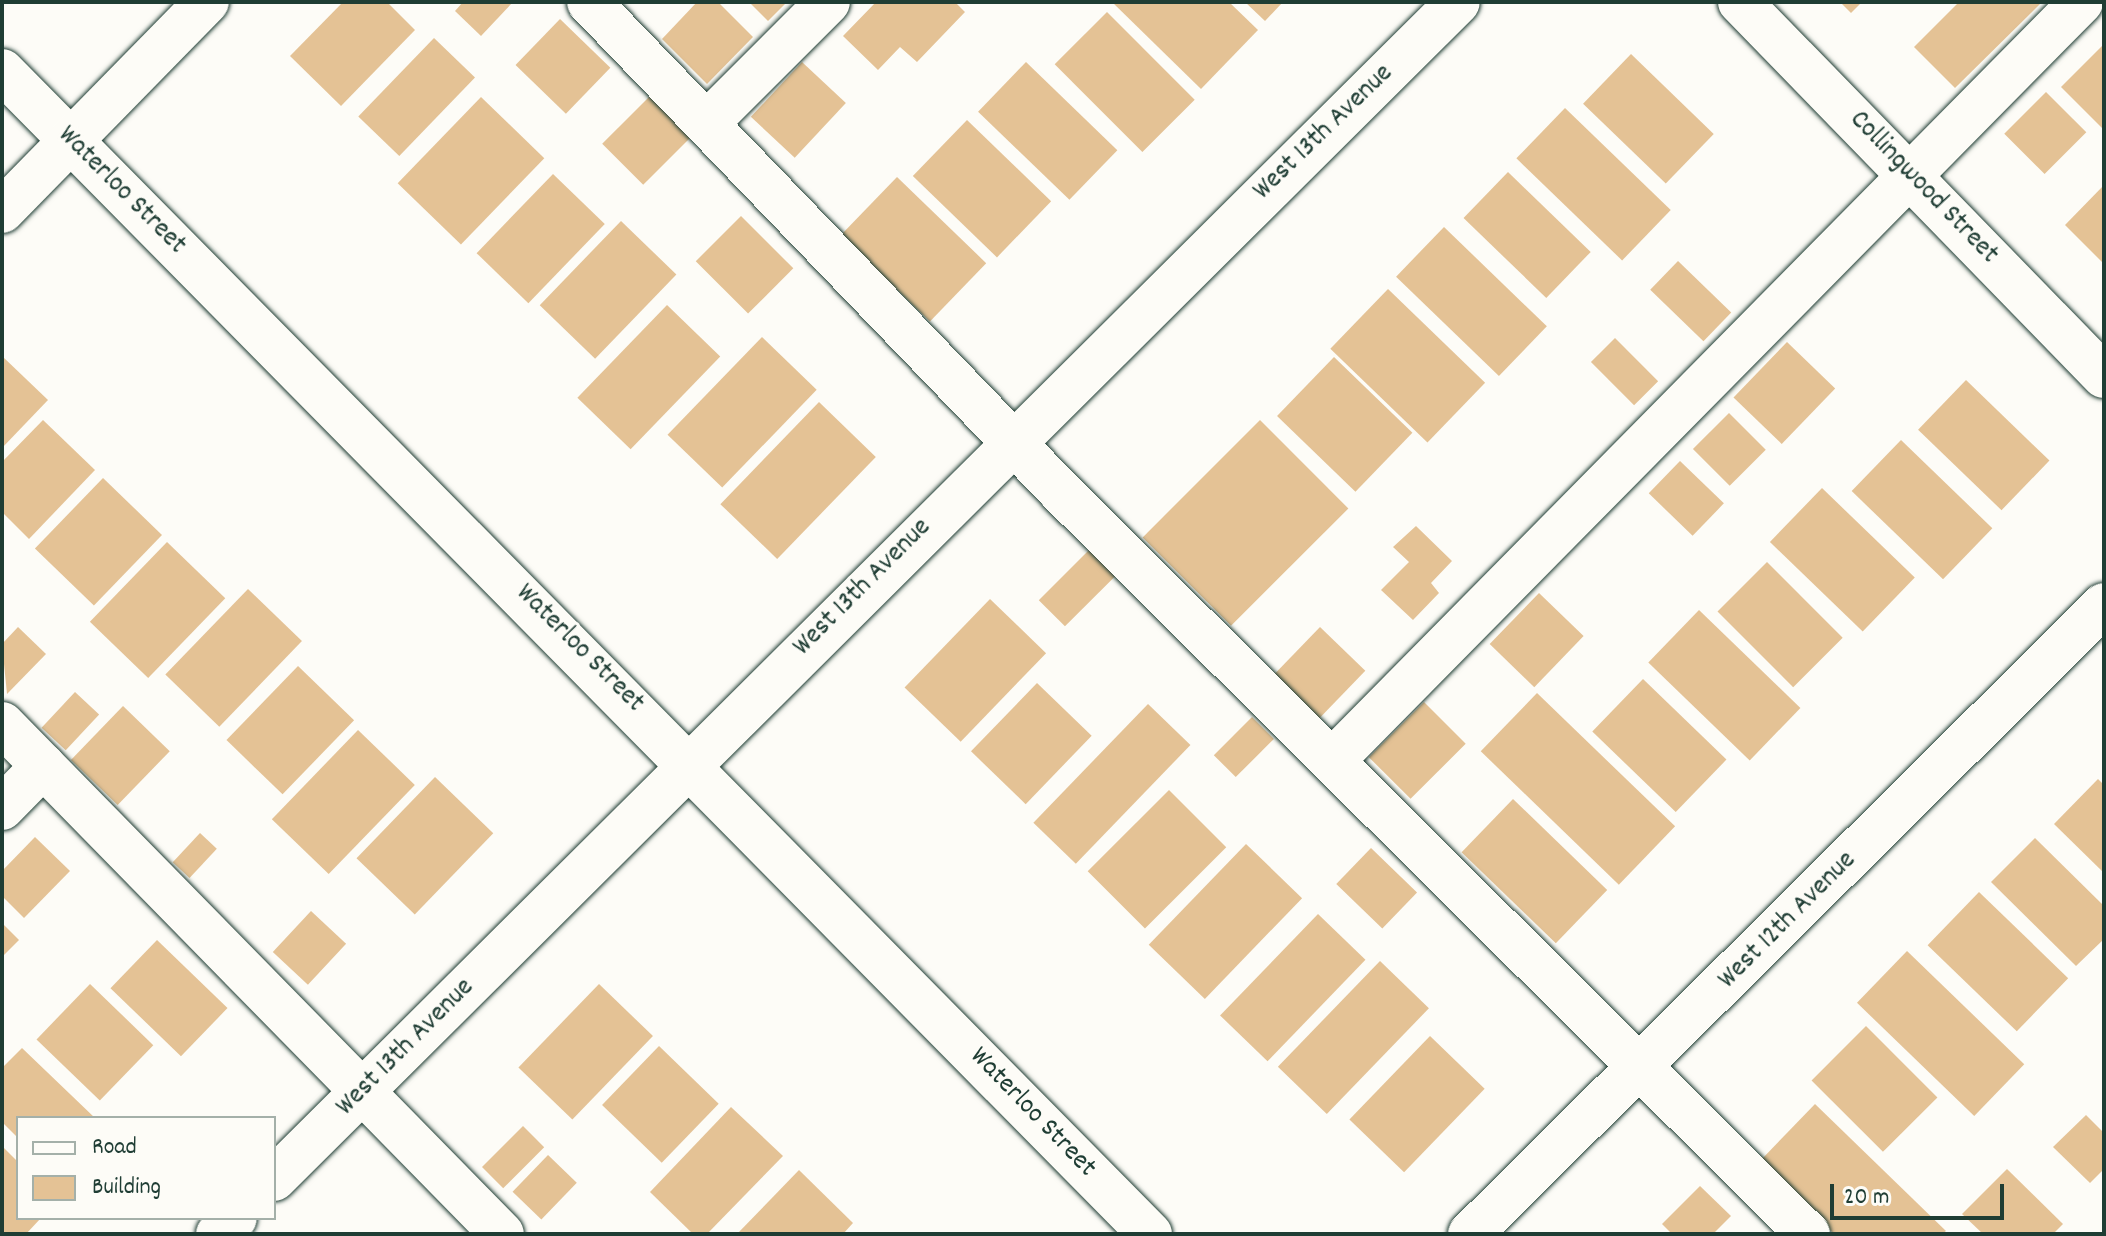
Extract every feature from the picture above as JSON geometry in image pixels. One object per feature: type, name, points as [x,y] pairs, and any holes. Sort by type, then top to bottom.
[{"type":"street","points":[[2,211],[207,2]]},
{"type":"street","points":[[589,2],[1011,440],[1643,1065],[1808,1234]]},
{"type":"street","points":[[707,123],[828,2]]},
{"type":"street","name":"West 13th Avenue","points":[[276,1177],[1011,440],[1458,2]]},
{"type":"street","name":"Collingwood Street","points":[[1740,2],[2104,376]]},
{"type":"street","points":[[1333,760],[2081,2]]},
{"type":"street","name":"Waterloo Street","points":[[2,71],[690,761],[1150,1234]]},
{"type":"street","name":"West 12th Avenue","points":[[1470,1234],[2104,605]]},
{"type":"street","points":[[2,724],[502,1234]]},
{"type":"street","points":[[2,808],[43,766]]},
{"type":"street","points":[[218,1234],[233,1220]]},
{"type":"building","points":[[343,2],[387,2],[415,30],[341,106],[290,56]]},
{"type":"building","points":[[463,2],[513,2],[481,36],[455,11]]},
{"type":"building","points":[[697,2],[718,2],[753,37],[707,84],[662,39]]},
{"type":"building","points":[[749,2],[787,2],[768,21]]},
{"type":"building","points":[[876,2],[955,2],[965,12],[917,62],[900,47],[878,70],[843,36]]},
{"type":"building","points":[[1112,2],[1229,2],[1258,30],[1201,89]]},
{"type":"building","points":[[1245,2],[1283,2],[1265,21]]},
{"type":"building","points":[[1840,2],[1862,2],[1851,13]]},
{"type":"building","points":[[1959,2],[2042,2],[1955,88],[1914,47]]},
{"type":"building","points":[[1107,12],[1195,100],[1142,152],[1055,64]]},
{"type":"building","points":[[560,19],[610,68],[566,114],[516,65]]},
{"type":"building","points":[[434,38],[475,78],[399,156],[358,116]]},
{"type":"building","points":[[2104,44],[2104,130],[2061,87]]},
{"type":"building","points":[[1631,54],[1714,134],[1666,184],[1583,104]]},
{"type":"building","points":[[802,62],[846,103],[795,158],[751,117]]},
{"type":"building","points":[[1026,62],[1117,150],[1069,200],[978,112]]},
{"type":"building","points":[[2046,92],[2086,132],[2045,174],[2004,134]]},
{"type":"building","points":[[651,95],[692,136],[643,185],[602,144]]},
{"type":"building","points":[[481,97],[544,158],[461,244],[398,183]]},
{"type":"building","points":[[1565,108],[1671,210],[1622,260],[1516,158]]},
{"type":"building","points":[[967,120],[1051,201],[997,257],[913,176]]},
{"type":"building","points":[[1508,172],[1591,252],[1546,298],[1464,218]]},
{"type":"building","points":[[553,174],[605,224],[528,303],[477,253]]},
{"type":"building","points":[[897,177],[986,263],[930,321],[841,235]]},
{"type":"building","points":[[2104,185],[2104,264],[2065,225]]},
{"type":"building","points":[[741,216],[793,268],[748,314],[696,261]]},
{"type":"building","points":[[621,221],[676,274],[595,359],[540,305]]},
{"type":"building","points":[[1444,227],[1547,326],[1499,376],[1396,277]]},
{"type":"building","points":[[1678,261],[1731,312],[1703,341],[1650,290]]},
{"type":"building","points":[[1388,289],[1485,383],[1427,442],[1330,349]]},
{"type":"building","points":[[667,305],[720,356],[631,449],[577,398]]},
{"type":"building","points":[[762,337],[817,390],[722,488],[668,435]]},
{"type":"building","points":[[1615,338],[1658,381],[1634,405],[1591,362]]},
{"type":"building","points":[[1787,342],[1835,389],[1782,444],[1734,397]]},
{"type":"building","points":[[2,356],[48,400],[2,448]]},
{"type":"building","points":[[1334,357],[1412,433],[1355,492],[1277,416]]},
{"type":"building","points":[[1966,380],[2049,461],[2002,510],[1918,430]]},
{"type":"building","points":[[819,402],[876,457],[777,559],[720,504]]},
{"type":"building","points":[[1729,413],[1766,450],[1730,486],[1693,449]]},
{"type":"building","points":[[43,420],[95,470],[29,539],[2,512],[2,462]]},
{"type":"building","points":[[1260,420],[1348,508],[1231,626],[1143,537]]},
{"type":"building","points":[[1901,440],[1992,528],[1943,579],[1852,491]]},
{"type":"building","points":[[1680,461],[1724,503],[1693,536],[1649,493]]},
{"type":"building","points":[[103,478],[162,535],[94,605],[35,548]]},
{"type":"building","points":[[1822,488],[1915,578],[1863,632],[1770,542]]},
{"type":"building","points":[[1416,526],[1452,561],[1431,583],[1439,593],[1413,620],[1381,590],[1409,562],[1393,547]]},
{"type":"building","points":[[167,542],[225,598],[148,678],[90,622]]},
{"type":"building","points":[[1089,550],[1115,576],[1065,626],[1039,600]]},
{"type":"building","points":[[1767,562],[1843,638],[1793,687],[1718,611]]},
{"type":"building","points":[[248,589],[302,641],[219,727],[165,675]]},
{"type":"building","points":[[1539,593],[1584,636],[1534,687],[1490,644]]},
{"type":"building","points":[[990,599],[1046,653],[961,742],[905,687]]},
{"type":"building","points":[[1699,610],[1800,708],[1750,760],[1648,663]]},
{"type":"building","points":[[18,627],[46,654],[7,694],[2,644]]},
{"type":"building","points":[[1320,627],[1365,671],[1315,723],[1269,680]]},
{"type":"building","points":[[298,666],[354,720],[283,794],[226,740]]},
{"type":"building","points":[[1643,679],[1726,760],[1676,812],[1592,732]]},
{"type":"building","points":[[1037,683],[1092,736],[1026,804],[971,751]]},
{"type":"building","points":[[75,692],[99,715],[66,750],[42,728]]},
{"type":"building","points":[[1537,693],[1675,826],[1619,885],[1481,751]]},
{"type":"building","points":[[1424,702],[1466,744],[1411,799],[1369,757]]},
{"type":"building","points":[[1148,704],[1190,745],[1076,864],[1033,823]]},
{"type":"building","points":[[123,706],[170,751],[118,805],[71,760]]},
{"type":"building","points":[[1252,717],[1274,739],[1236,777],[1214,755]]},
{"type":"building","points":[[358,730],[415,785],[329,874],[272,819]]},
{"type":"building","points":[[435,777],[493,833],[415,915],[357,858]]},
{"type":"building","points":[[2098,779],[2104,785],[2104,873],[2054,824]]},
{"type":"building","points":[[1169,790],[1226,847],[1145,929],[1088,871]]},
{"type":"building","points":[[1513,799],[1607,890],[1556,943],[1462,852]]},
{"type":"building","points":[[200,833],[217,849],[190,878],[173,862]]},
{"type":"building","points":[[35,837],[70,871],[24,918],[2,896],[2,871]]},
{"type":"building","points":[[2035,838],[2104,906],[2104,939],[2076,966],[1991,882]]},
{"type":"building","points":[[1246,844],[1302,898],[1205,999],[1149,945]]},
{"type":"building","points":[[1371,848],[1417,892],[1382,928],[1336,884]]},
{"type":"building","points":[[1979,892],[2068,978],[2017,1031],[1928,945]]},
{"type":"building","points":[[311,911],[346,944],[308,985],[273,952]]},
{"type":"building","points":[[1318,914],[1365,960],[1268,1061],[1220,1015]]},
{"type":"building","points":[[2,923],[19,940],[2,957]]},
{"type":"building","points":[[157,940],[227,1008],[181,1056],[110,988]]},
{"type":"building","points":[[1907,951],[2024,1064],[1974,1116],[1857,1003]]},
{"type":"building","points":[[1380,961],[1429,1008],[1327,1114],[1278,1067]]},
{"type":"building","points":[[90,984],[153,1045],[100,1101],[37,1039]]},
{"type":"building","points":[[599,984],[653,1036],[572,1120],[518,1067]]},
{"type":"building","points":[[1866,1026],[1937,1097],[1883,1152],[1812,1080]]},
{"type":"building","points":[[1430,1036],[1485,1089],[1404,1172],[1349,1119]]},
{"type":"building","points":[[659,1046],[719,1104],[662,1163],[602,1105]]},
{"type":"building","points":[[22,1048],[93,1116],[16,1116],[16,1136],[2,1122],[2,1068]]},
{"type":"building","points":[[1815,1104],[1946,1231],[1942,1234],[1834,1234],[1760,1161]]},
{"type":"building","points":[[731,1107],[783,1156],[707,1234],[693,1234],[650,1192]]},
{"type":"building","points":[[2086,1115],[2104,1133],[2104,1169],[2090,1183],[2053,1147]]},
{"type":"building","points":[[523,1126],[544,1147],[503,1188],[482,1167]]},
{"type":"building","points":[[2,1146],[16,1160],[16,1220],[39,1220],[26,1234],[2,1234]]},
{"type":"building","points":[[548,1155],[577,1183],[541,1219],[513,1192]]},
{"type":"building","points":[[2007,1169],[2063,1224],[2053,1234],[1983,1234],[1962,1214]]},
{"type":"building","points":[[799,1170],[853,1223],[843,1234],[737,1234]]},
{"type":"building","points":[[1700,1186],[1731,1216],[1713,1234],[1672,1234],[1662,1224]]}]
